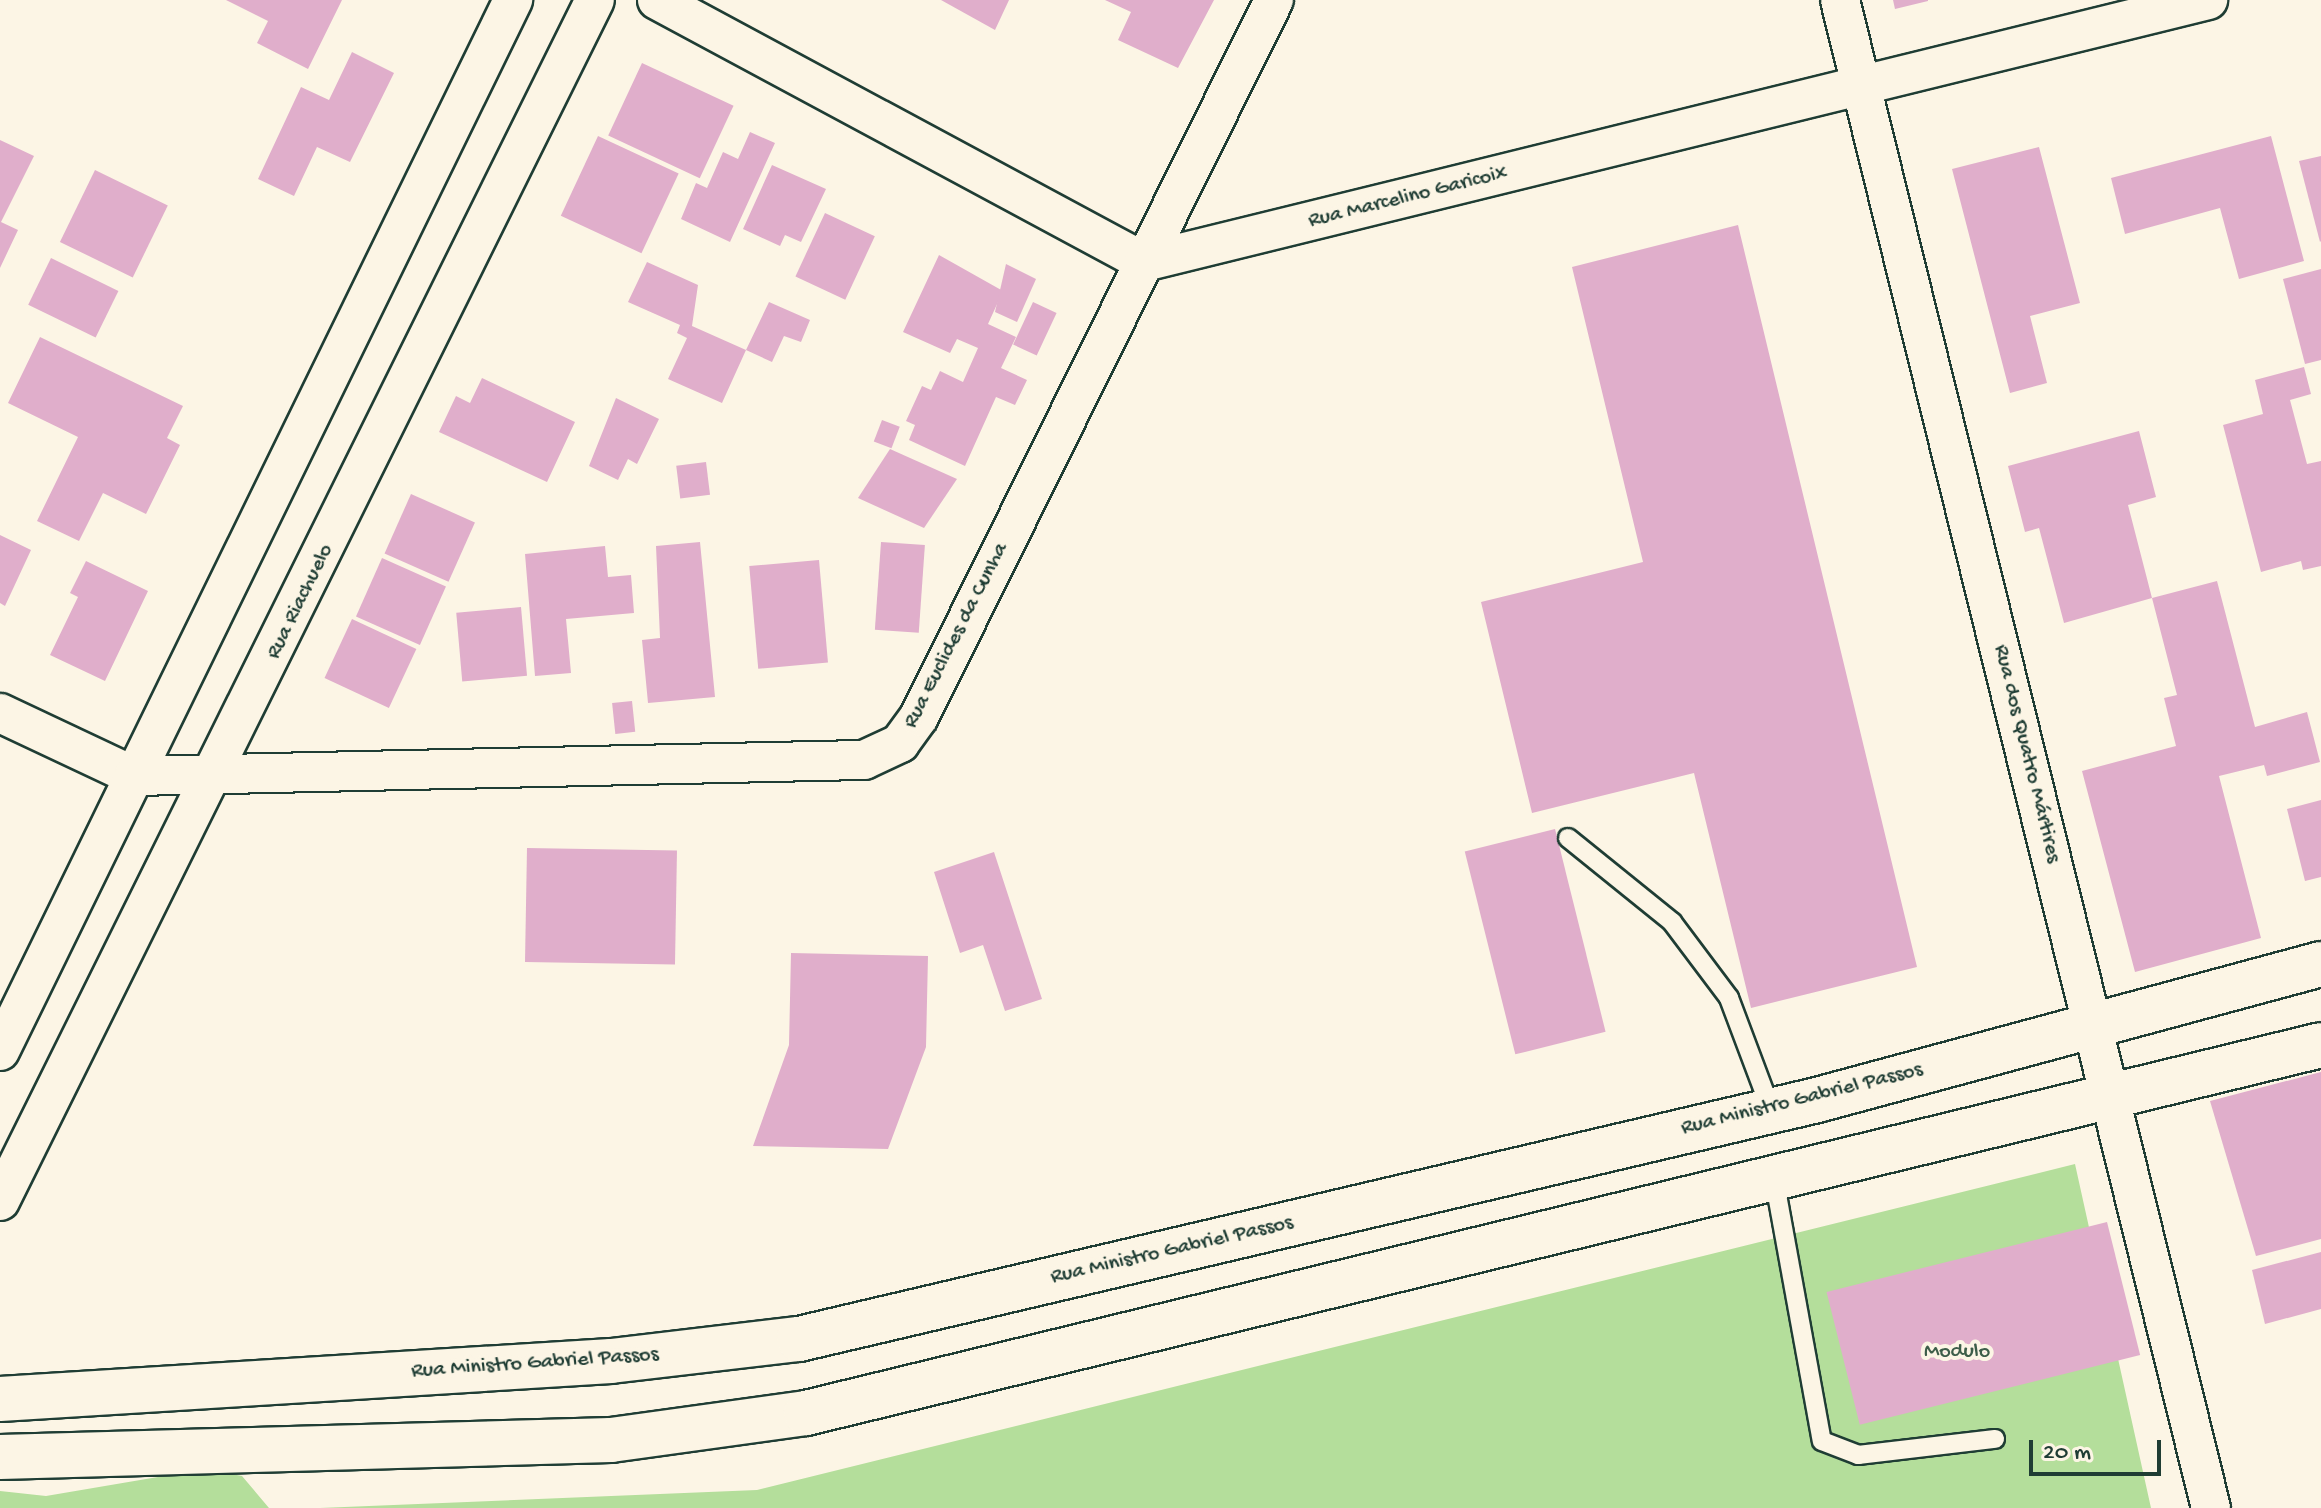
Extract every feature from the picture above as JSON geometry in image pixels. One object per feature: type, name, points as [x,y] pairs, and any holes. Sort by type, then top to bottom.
[{"type":"main road","name":"Rua Ministro Gabriel Passos","points":[[0,1399],[611,1361],[799,1339],[1817,1100],[2093,1023],[2321,964]]},
{"type":"main road","points":[[0,1457],[611,1440],[806,1413],[1636,1208],[2321,1045]]},
{"type":"main road","points":[[1817,1100],[1833,1161]]},
{"type":"main road","points":[[1622,1144],[1636,1208]]},
{"type":"street","points":[[0,1051],[513,0]]},
{"type":"street","name":"Rua Riachuelo","points":[[0,1201],[218,772],[595,0]]},
{"type":"street","points":[[657,0],[1144,262]]},
{"type":"street","name":"Rua Euclides da Cunha","points":[[134,776],[864,760],[900,743],[919,717],[1274,0]]},
{"type":"street","name":"Rua dos Quatro Mártires","points":[[1840,0],[2113,1094],[2211,1508]]},
{"type":"street","name":"Rua Marcelino Garicoix","points":[[1144,262],[1860,89],[2208,0]]},
{"type":"street","points":[[0,713],[134,776]]},
{"type":"lane","points":[[1568,838],[1672,922],[1729,998],[1771,1110]]},
{"type":"lane","points":[[1774,1175],[1822,1441],[1858,1455],[1995,1439]]},
{"type":"green space","name":"Modulo","points":[[2075,1164],[2151,1508],[320,1508],[757,1490]]},
{"type":"green space","points":[[205,1469],[242,1476],[269,1508],[0,1508],[0,1491],[46,1496]]},
{"type":"building","points":[[226,0],[342,0],[308,69],[257,43],[268,21]]},
{"type":"building","points":[[941,0],[1009,0],[995,30]]},
{"type":"building","points":[[1105,0],[1214,0],[1178,68],[1118,40],[1131,12]]},
{"type":"building","points":[[1893,0],[1928,0],[1928,1],[1895,9]]},
{"type":"building","points":[[352,52],[394,73],[350,162],[317,147],[294,196],[258,179],[301,87],[329,100]]},
{"type":"building","points":[[642,63],[734,106],[700,178],[608,136]]},
{"type":"building","points":[[750,132],[775,143],[730,242],[681,219],[696,183],[707,188],[723,152],[738,159]]},
{"type":"building","points":[[598,136],[679,174],[641,253],[561,216]]},
{"type":"building","points":[[2271,136],[2304,261],[2239,279],[2220,208],[2125,234],[2111,178]]},
{"type":"building","points":[[0,140],[34,156],[1,222],[18,230],[0,268]]},
{"type":"building","points":[[2039,147],[2080,303],[2030,316],[2047,383],[2010,393],[1952,169]]},
{"type":"building","points":[[2321,156],[2321,241],[2320,242],[2299,161]]},
{"type":"building","points":[[772,165],[826,189],[801,242],[785,235],[780,246],[743,229]]},
{"type":"building","points":[[95,170],[168,206],[133,277],[60,242]]},
{"type":"building","points":[[825,213],[875,236],[845,300],[795,276]]},
{"type":"building","points":[[1738,225],[1917,967],[1751,1008],[1694,773],[1532,813],[1481,602],[1643,562],[1572,267]]},
{"type":"building","points":[[939,255],[1003,291],[988,324],[1016,337],[1001,368],[1027,380],[1015,405],[996,397],[965,466],[909,440],[915,425],[906,421],[922,386],[931,390],[940,371],[963,382],[978,348],[957,339],[950,353],[903,332]]},
{"type":"building","points":[[51,258],[118,291],[96,338],[28,305]]},
{"type":"building","points":[[647,262],[698,285],[692,326],[746,350],[722,403],[668,379],[687,338],[677,333],[680,325],[628,302]]},
{"type":"building","points":[[1006,264],[1036,279],[1017,322],[995,312]]},
{"type":"building","points":[[2321,269],[2321,360],[2305,364],[2283,279]]},
{"type":"building","points":[[769,302],[810,320],[801,342],[784,336],[772,362],[746,350]]},
{"type":"building","points":[[1033,302],[1057,313],[1037,356],[1013,345]]},
{"type":"building","points":[[40,337],[183,406],[167,438],[180,445],[146,514],[103,493],[79,541],[37,521],[78,437],[8,403]]},
{"type":"building","points":[[2304,367],[2311,394],[2290,400],[2307,464],[2321,461],[2321,566],[2303,570],[2301,561],[2261,572],[2223,425],[2263,414],[2255,380]]},
{"type":"building","points":[[482,378],[575,422],[547,482],[439,432],[456,396],[470,403]]},
{"type":"building","points":[[616,398],[659,419],[637,464],[628,459],[618,480],[589,466]]},
{"type":"building","points":[[882,420],[900,427],[891,448],[874,441]]},
{"type":"building","points":[[2139,431],[2156,497],[2128,505],[2152,598],[2064,623],[2039,528],[2025,532],[2008,466]]},
{"type":"building","points":[[890,449],[957,479],[924,528],[858,498]]},
{"type":"building","points":[[706,462],[710,495],[680,498],[676,466]]},
{"type":"building","points":[[411,494],[475,522],[449,582],[385,553]]},
{"type":"building","points":[[0,535],[31,550],[5,606],[0,603]]},
{"type":"building","points":[[700,542],[715,697],[648,703],[642,640],[660,638],[656,546]]},
{"type":"building","points":[[881,542],[925,545],[919,633],[875,630]]},
{"type":"building","points":[[605,546],[608,577],[631,575],[634,613],[566,619],[571,673],[535,676],[525,554]]},
{"type":"building","points":[[382,558],[446,586],[420,645],[356,616]]},
{"type":"building","points":[[819,560],[828,663],[758,669],[749,566]]},
{"type":"building","points":[[86,561],[148,591],[105,681],[50,655],[78,597],[70,593]]},
{"type":"building","points":[[2217,581],[2255,727],[2307,712],[2320,762],[2267,776],[2264,765],[2219,776],[2261,938],[2135,972],[2082,771],[2176,746],[2164,698],[2177,695],[2152,598]]},
{"type":"building","points":[[521,607],[527,676],[462,681],[456,613]]},
{"type":"building","points":[[352,619],[416,649],[389,708],[325,678]]},
{"type":"building","points":[[632,701],[635,732],[615,734],[612,703]]},
{"type":"building","points":[[2321,800],[2321,877],[2305,881],[2287,809]]},
{"type":"building","points":[[1555,829],[1606,1032],[1515,1054],[1465,851]]},
{"type":"building","points":[[527,848],[677,851],[675,965],[525,962]]},
{"type":"building","points":[[994,852],[1042,999],[1005,1011],[983,945],[960,953],[934,872]]},
{"type":"building","points":[[791,953],[928,956],[926,1047],[888,1149],[753,1146],[789,1045]]},
{"type":"building","points":[[2321,1072],[2321,1239],[2256,1256],[2210,1101]]},
{"type":"building","points":[[2107,1222],[2140,1355],[1860,1425],[1827,1292]]},
{"type":"building","points":[[2321,1252],[2321,1309],[2265,1324],[2252,1270]]}]
